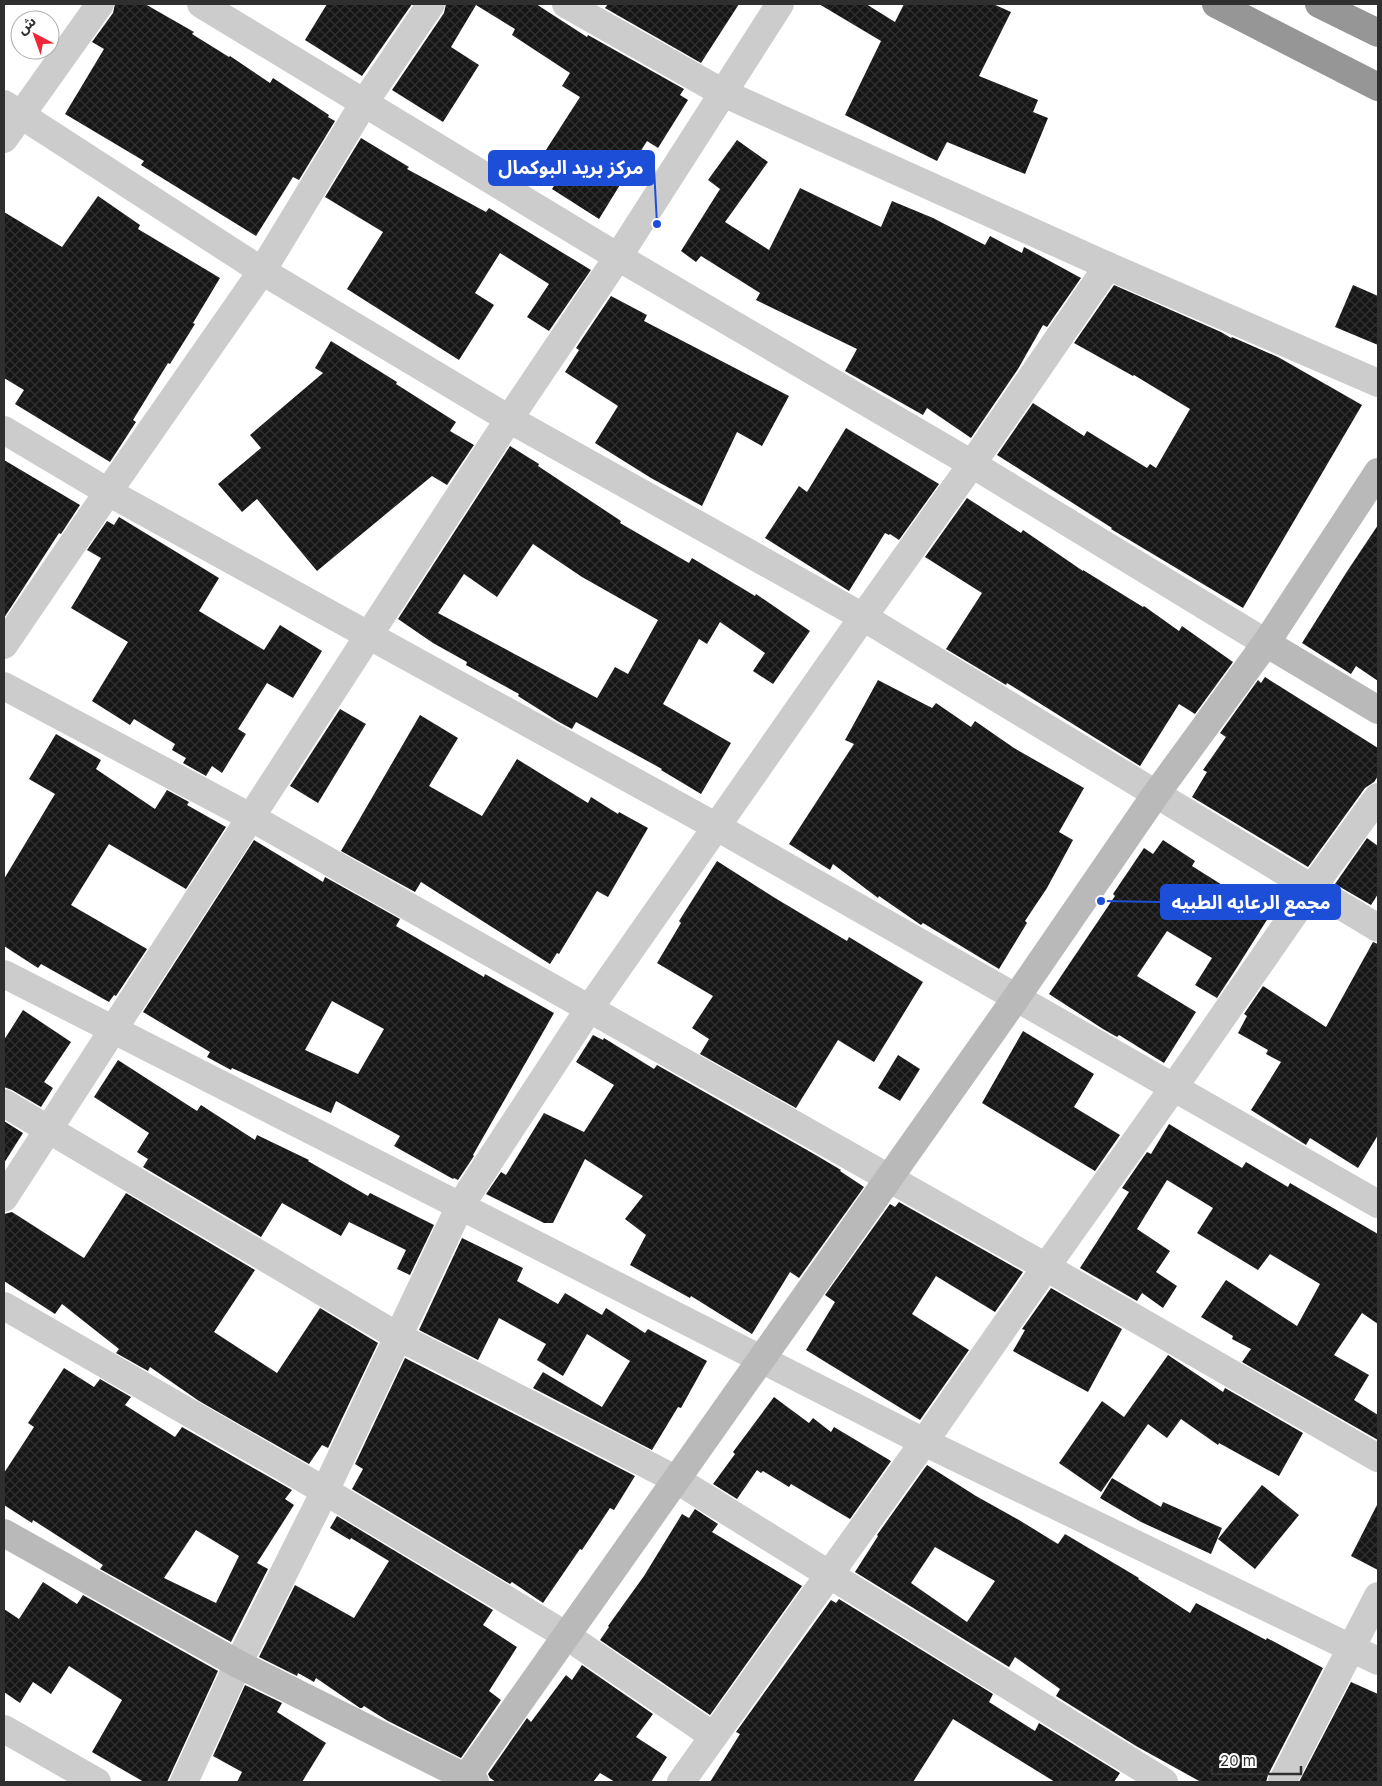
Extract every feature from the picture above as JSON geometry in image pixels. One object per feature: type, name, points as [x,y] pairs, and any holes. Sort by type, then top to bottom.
[{"type":"highway","points":[[1216,4],[1378,87]]},
{"type":"highway","points":[[1319,4],[1378,33]]},
{"type":"street","points":[[4,139],[12,109],[100,4]]},
{"type":"street","points":[[201,4],[618,257],[972,464],[1378,710]]},
{"type":"street","points":[[4,645],[262,271],[364,103],[431,4]]},
{"type":"street","points":[[566,4],[723,93],[1108,266],[1378,383]]},
{"type":"street","points":[[4,1198],[509,419],[618,257],[780,4]]},
{"type":"street","points":[[12,109],[262,271],[509,419],[863,617],[1378,928]]},
{"type":"street","points":[[184,1782],[238,1664],[325,1491],[460,1206],[589,1009],[972,464],[1108,266]]},
{"type":"street","points":[[4,430],[108,492],[717,827],[1378,1204]]},
{"type":"street","points":[[4,1533],[238,1664],[468,1781],[567,1636],[1016,998],[1156,794],[1266,643],[1378,472]]},
{"type":"street","points":[[4,686],[252,818],[1046,1267],[1378,1458]]},
{"type":"street","points":[[681,1782],[924,1442],[1312,888],[1378,797]]},
{"type":"street","points":[[4,974],[924,1442],[1378,1661]]},
{"type":"street","points":[[4,1103],[399,1337],[677,1480],[1164,1782]]},
{"type":"street","points":[[4,1306],[325,1491],[567,1636],[713,1736]]},
{"type":"street","points":[[1282,1782],[1353,1648],[1378,1596]]},
{"type":"street","points":[[4,1729],[97,1782]]},
{"type":"building","points":[[115,4],[145,4],[194,32],[192,34],[230,56],[270,83],[273,78],[329,115],[328,117],[335,121],[299,180],[293,177],[256,236],[141,165],[144,161],[65,114],[104,49],[92,42],[113,13]]},
{"type":"building","points":[[327,4],[412,4],[362,76],[305,40]]},
{"type":"building","points":[[446,4],[536,4],[587,37],[588,35],[684,89],[680,95],[688,100],[658,148],[647,141],[599,219],[552,189],[557,181],[535,167],[580,97],[562,86],[570,73],[512,35],[515,29],[476,5],[451,47],[479,65],[443,122],[392,90],[444,13]]},
{"type":"building","points":[[608,4],[739,4],[701,63],[605,8]]},
{"type":"building","points":[[819,4],[866,4],[895,22],[904,4],[993,4],[1011,12],[979,76],[1038,100],[1033,112],[1048,118],[1025,174],[947,142],[937,161],[845,115],[881,41]]},
{"type":"building","points":[[361,138],[409,167],[407,169],[486,212],[489,208],[591,270],[549,331],[527,317],[549,284],[500,253],[475,293],[494,305],[459,360],[347,289],[383,232],[325,197]]},
{"type":"building","points":[[737,140],[768,162],[725,222],[769,250],[800,188],[881,227],[892,201],[933,218],[985,245],[990,236],[1022,253],[1024,247],[1081,278],[1047,327],[1043,325],[1018,369],[971,438],[927,408],[923,415],[845,371],[857,349],[756,300],[760,293],[701,256],[696,262],[681,251],[720,189],[708,180]]},
{"type":"building","points":[[98,196],[140,225],[138,229],[220,278],[193,323],[195,324],[170,364],[168,363],[133,420],[136,422],[110,462],[15,404],[24,390],[4,378],[4,212],[62,247]]},
{"type":"building","points":[[1114,285],[1278,357],[1362,405],[1243,608],[1111,529],[997,455],[1033,403],[1084,436],[1087,431],[1147,468],[1150,464],[1156,468],[1190,409],[1134,375],[1074,343]]},
{"type":"building","points":[[1353,285],[1378,296],[1378,345],[1335,327]]},
{"type":"building","points":[[611,296],[647,315],[644,321],[789,396],[762,446],[737,432],[702,506],[651,478],[595,443],[618,406],[565,372],[579,350],[576,348]]},
{"type":"building","points":[[331,341],[456,422],[450,431],[474,445],[447,485],[432,476],[317,571],[257,499],[242,512],[218,484],[261,448],[250,435],[323,373],[315,368]]},
{"type":"building","points":[[846,428],[939,484],[899,540],[885,533],[849,591],[765,538],[799,486],[807,492]]},
{"type":"building","points":[[510,446],[621,521],[620,523],[689,563],[692,558],[755,596],[756,594],[810,631],[773,684],[753,671],[765,653],[720,622],[707,644],[699,639],[663,704],[731,743],[701,794],[662,769],[576,722],[572,729],[559,722],[518,696],[519,694],[466,665],[467,662],[433,643],[398,619]],"holes":[[[533,544],[582,577],[658,620],[628,674],[615,667],[597,698],[438,613],[464,574],[497,597]]]},
{"type":"building","points":[[4,460],[80,505],[61,534],[59,533],[4,618]]},
{"type":"building","points":[[967,498],[1021,533],[1023,530],[1083,571],[1144,606],[1179,631],[1182,626],[1233,662],[1195,714],[1179,704],[1140,766],[1007,683],[1006,685],[946,649],[982,593],[925,557]]},
{"type":"building","points":[[119,517],[219,578],[199,611],[264,650],[280,625],[322,651],[293,698],[267,683],[238,729],[246,734],[222,773],[212,766],[206,776],[183,763],[186,758],[172,750],[175,744],[134,719],[130,725],[92,701],[128,642],[71,608],[101,558],[87,550],[107,521],[114,525]]},
{"type":"building","points":[[1378,525],[1378,681],[1356,666],[1351,674],[1302,643]]},
{"type":"building","points":[[1265,677],[1378,748],[1378,776],[1374,782],[1365,788],[1308,867],[1192,797],[1207,772],[1203,770],[1226,737],[1220,733],[1258,680],[1261,683]]},
{"type":"building","points":[[878,680],[932,708],[936,703],[971,727],[975,721],[1014,748],[1084,788],[1059,832],[1073,840],[999,969],[923,923],[921,925],[879,896],[878,898],[833,864],[830,870],[789,844],[854,744],[845,740]]},
{"type":"building","points":[[340,709],[366,724],[318,803],[290,786]]},
{"type":"building","points":[[420,715],[458,738],[429,786],[482,816],[517,759],[588,803],[591,797],[618,814],[619,812],[648,828],[608,897],[597,891],[559,954],[557,953],[550,964],[421,882],[415,892],[341,851]]},
{"type":"building","points":[[56,734],[101,760],[96,769],[155,809],[167,790],[189,802],[187,805],[226,827],[186,889],[109,844],[71,905],[147,949],[116,996],[114,995],[109,1002],[41,964],[38,968],[4,946],[4,879],[55,794],[29,779]]},
{"type":"building","points":[[1367,838],[1378,846],[1378,894],[1371,905],[1335,884]]},
{"type":"building","points":[[254,840],[323,882],[325,877],[400,919],[396,926],[484,977],[485,974],[554,1013],[474,1156],[458,1180],[394,1146],[400,1136],[336,1101],[331,1113],[232,1068],[231,1070],[207,1057],[210,1052],[143,1012]],"holes":[[[332,1001],[384,1029],[358,1074],[305,1050]]]},
{"type":"building","points":[[1163,840],[1195,861],[1192,866],[1270,915],[1217,998],[1195,985],[1212,958],[1167,931],[1137,976],[1196,1012],[1164,1063],[1119,1035],[1117,1037],[1103,1029],[1049,994],[1115,896],[1113,894],[1144,848],[1153,854]]},
{"type":"building","points":[[717,861],[847,941],[849,937],[923,982],[874,1062],[838,1040],[796,1108],[700,1054],[709,1039],[692,1028],[713,996],[657,963],[681,923],[679,921]]},
{"type":"building","points":[[1373,942],[1378,944],[1378,1135],[1358,1168],[1310,1138],[1306,1145],[1251,1110],[1281,1062],[1266,1054],[1268,1050],[1238,1033],[1247,1016],[1244,1014],[1263,986],[1326,1027]]},
{"type":"building","points":[[23,1010],[71,1042],[44,1082],[53,1088],[41,1107],[4,1087],[4,1040]]},
{"type":"building","points":[[1023,1031],[1094,1074],[1074,1107],[1120,1135],[1095,1171],[982,1103]]},
{"type":"building","points":[[593,1035],[603,1040],[604,1038],[654,1069],[657,1065],[814,1154],[841,1170],[864,1187],[799,1278],[790,1272],[752,1334],[691,1296],[690,1298],[630,1265],[646,1235],[625,1219],[643,1196],[585,1159],[553,1223],[544,1223],[486,1194],[501,1172],[506,1175],[544,1113],[584,1132],[614,1085],[576,1062]]},
{"type":"building","points":[[898,1055],[920,1069],[900,1101],[878,1088]]},
{"type":"building","points":[[118,1060],[197,1111],[201,1105],[255,1140],[257,1135],[309,1160],[368,1196],[370,1193],[434,1225],[410,1275],[397,1269],[406,1250],[349,1222],[341,1236],[282,1203],[261,1237],[143,1167],[148,1159],[137,1152],[149,1133],[94,1097]]},
{"type":"building","points":[[4,1121],[23,1133],[4,1163]]},
{"type":"building","points":[[1169,1124],[1242,1168],[1246,1162],[1288,1187],[1290,1183],[1378,1234],[1378,1324],[1362,1313],[1334,1355],[1369,1375],[1354,1400],[1378,1415],[1378,1440],[1242,1362],[1251,1349],[1232,1339],[1233,1336],[1201,1317],[1226,1280],[1297,1326],[1320,1284],[1270,1254],[1258,1270],[1197,1233],[1213,1208],[1167,1180],[1137,1229],[1170,1251],[1156,1272],[1177,1286],[1163,1308],[1142,1293],[1137,1301],[1080,1268],[1129,1192],[1122,1188],[1147,1152],[1151,1154]]},
{"type":"building","points":[[126,1193],[255,1270],[214,1332],[277,1373],[320,1308],[378,1343],[328,1448],[322,1445],[309,1464],[199,1401],[150,1367],[148,1371],[116,1353],[119,1349],[62,1304],[55,1314],[4,1281],[4,1214],[12,1212],[84,1258]]},
{"type":"building","points":[[899,1202],[1023,1272],[995,1312],[936,1276],[912,1314],[969,1350],[920,1420],[806,1350],[835,1302],[825,1295],[890,1204],[895,1207]]},
{"type":"building","points":[[462,1238],[523,1268],[517,1281],[558,1304],[565,1293],[602,1315],[606,1308],[645,1333],[648,1329],[707,1361],[681,1408],[678,1407],[652,1450],[533,1388],[543,1372],[602,1407],[630,1361],[587,1334],[563,1376],[537,1360],[546,1344],[499,1318],[478,1360],[419,1330]]},
{"type":"building","points":[[1051,1288],[1122,1329],[1088,1392],[1013,1351],[1025,1330],[1022,1329]]},
{"type":"building","points":[[1168,1355],[1223,1392],[1225,1388],[1303,1433],[1279,1476],[1219,1443],[1218,1445],[1181,1419],[1167,1438],[1148,1424],[1101,1492],[1059,1463],[1102,1401],[1124,1417]]},
{"type":"building","points":[[405,1358],[635,1476],[614,1510],[610,1508],[543,1603],[512,1582],[510,1584],[352,1489],[363,1469],[355,1464]]},
{"type":"building","points":[[64,1368],[94,1387],[100,1379],[131,1397],[125,1405],[175,1437],[182,1427],[292,1490],[285,1499],[294,1505],[257,1563],[268,1569],[231,1642],[100,1569],[103,1565],[33,1520],[32,1523],[4,1505],[4,1473],[34,1427],[28,1423]],"holes":[[[196,1530],[239,1556],[216,1603],[164,1578]]]},
{"type":"building","points":[[774,1397],[809,1423],[813,1418],[831,1432],[834,1427],[891,1461],[850,1519],[791,1484],[789,1487],[763,1471],[761,1473],[757,1470],[737,1499],[713,1484],[735,1454],[733,1452]]},
{"type":"building","points":[[927,1465],[1058,1544],[1065,1534],[1139,1578],[1190,1613],[1196,1603],[1323,1668],[1266,1782],[1201,1782],[1136,1746],[1056,1696],[1060,1689],[1015,1657],[1009,1667],[855,1572],[877,1535]],"holes":[[[935,1547],[995,1581],[967,1622],[911,1583]]]},
{"type":"building","points":[[1112,1478],[1161,1507],[1163,1502],[1222,1528],[1211,1554],[1141,1522],[1100,1498]]},
{"type":"building","points":[[1262,1485],[1299,1515],[1255,1569],[1218,1539]]},
{"type":"building","points":[[1378,1503],[1378,1570],[1351,1556]]},
{"type":"building","points":[[695,1509],[718,1524],[712,1532],[802,1586],[710,1715],[600,1640],[644,1576],[682,1514],[689,1518]]},
{"type":"building","points":[[337,1516],[493,1610],[483,1625],[517,1647],[489,1691],[501,1700],[461,1758],[388,1721],[364,1706],[360,1708],[316,1678],[314,1682],[298,1673],[297,1676],[259,1657],[295,1585],[354,1618],[389,1561],[351,1538],[350,1540],[330,1528]]},
{"type":"building","points":[[43,1582],[77,1604],[83,1595],[218,1671],[167,1782],[144,1782],[92,1752],[122,1700],[69,1666],[51,1694],[33,1682],[20,1703],[4,1692],[4,1609],[19,1619]]},
{"type":"building","points":[[839,1599],[993,1694],[989,1702],[1035,1731],[1039,1723],[1120,1773],[1114,1782],[1055,1782],[953,1719],[913,1782],[710,1782],[740,1734],[736,1732],[831,1600],[836,1603]]},
{"type":"building","points":[[582,1665],[653,1714],[636,1737],[667,1757],[651,1782],[615,1782],[600,1773],[593,1782],[496,1782],[490,1778],[488,1774],[527,1718],[531,1722],[566,1675],[572,1680]]},
{"type":"building","points":[[1351,1682],[1378,1694],[1378,1782],[1299,1782]]},
{"type":"building","points":[[245,1685],[282,1703],[277,1712],[326,1743],[302,1782],[237,1782],[242,1772],[213,1756]]},
{"type":"place","name":"مركز بريد البوكمال","points":[[657,224]]},
{"type":"place","name":"مجمع الرعايه الطبيه","points":[[1101,901]]}]
